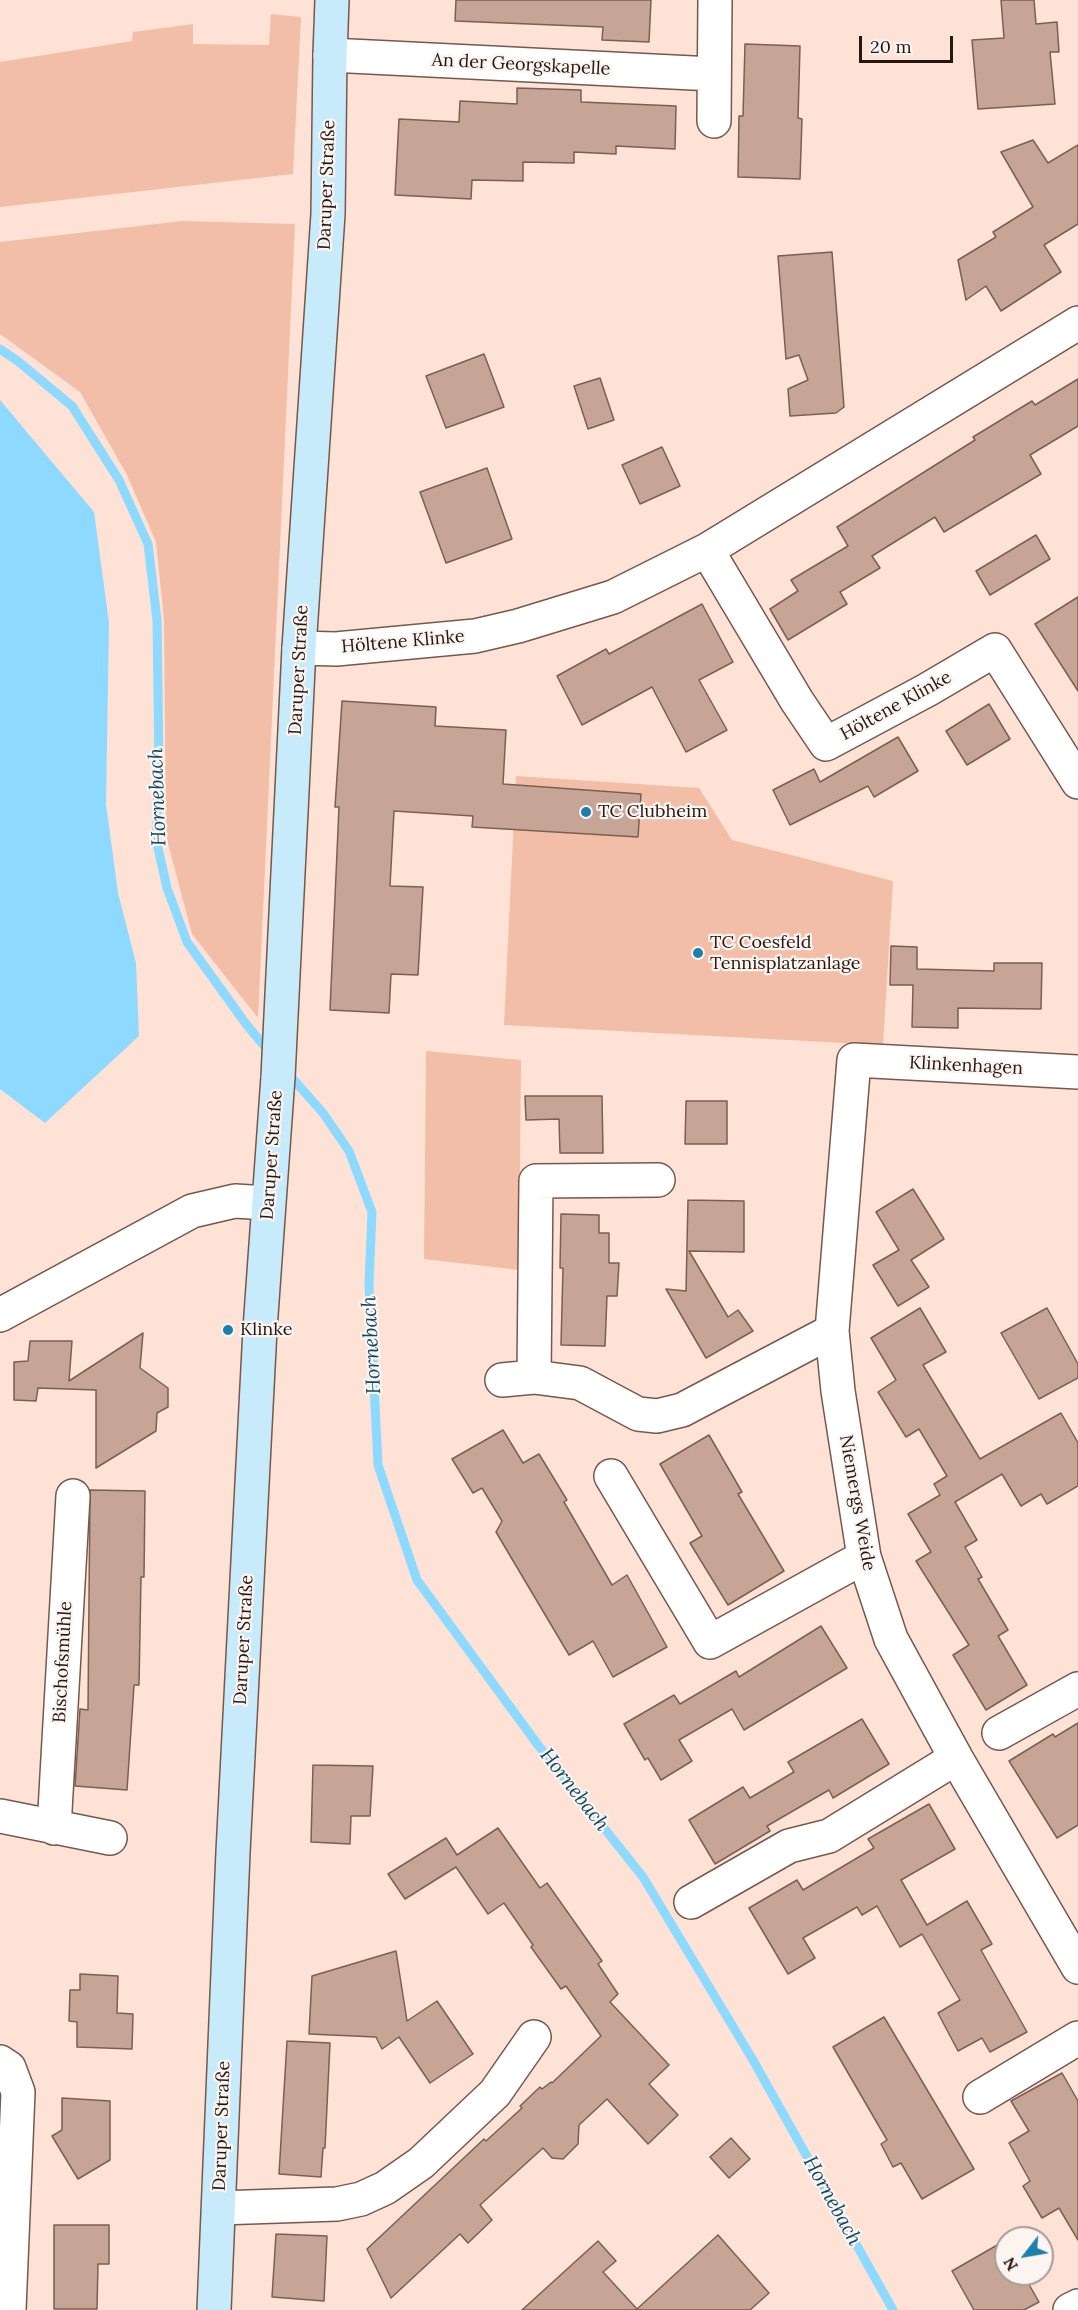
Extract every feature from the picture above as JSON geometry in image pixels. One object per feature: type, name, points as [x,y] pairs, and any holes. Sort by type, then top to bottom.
[{"type":"street","name":"Daruper Straße","points":[[214,2310],[233,1852],[260,1329],[278,1064],[299,648],[328,214],[332,0]]},
{"type":"street","points":[[714,122],[715,0]]},
{"type":"street","name":"An der Georgskapelle","points":[[330,56],[713,74]]},
{"type":"street","name":"Höltene Klinke","points":[[299,648],[336,649],[475,636],[518,626],[613,597],[707,550],[1078,323]]},
{"type":"street","name":"Höltene Klinke","points":[[707,550],[797,701],[826,744],[927,690],[995,650],[1078,782]]},
{"type":"street","name":"Klinkenhagen","points":[[854,1060],[1078,1072]]},
{"type":"street","name":"Niemergs Weide","points":[[854,1060],[832,1330],[838,1391],[864,1557],[891,1639],[956,1758],[1078,1967]]},
{"type":"street","points":[[658,1180],[536,1181],[518,1378],[580,1383],[638,1414],[657,1416],[682,1410],[832,1330]]},
{"type":"street","points":[[0,1315],[192,1211],[235,1201],[268,1203]]},
{"type":"street","points":[[611,1476],[710,1642],[864,1557]]},
{"type":"street","name":"Bischofsmühle","points":[[54,1828],[73,1496]]},
{"type":"street","points":[[999,1733],[1078,1689]]},
{"type":"street","points":[[692,1902],[789,1846],[829,1836],[956,1758]]},
{"type":"street","points":[[0,1816],[110,1838]]},
{"type":"street","points":[[219,2208],[337,2204],[361,2199],[385,2188],[421,2163],[495,2093],[534,2037]]},
{"type":"street","points":[[980,2097],[1078,2038]]},
{"type":"street","points":[[0,2062],[9,2068],[18,2092],[9,2310]]},
{"type":"street","points":[[1070,2310],[1078,2306]]},
{"type":"shaded area","points":[[271,14],[301,17],[293,174],[0,207],[0,62],[132,41],[133,32],[193,24],[193,44],[269,45]]},
{"type":"shaded area","points":[[182,221],[295,224],[258,1018],[192,934],[166,836],[164,619],[156,542],[127,475],[80,392],[0,334],[0,242]]},
{"type":"shaded area","name":"TC Coesfeld Tennisplatzanlage","points":[[516,776],[699,788],[732,840],[893,881],[883,1045],[504,1025]]},
{"type":"shaded area","points":[[426,1051],[521,1060],[519,1270],[424,1259]]},
{"type":"water","points":[[0,400],[94,512],[109,623],[106,804],[118,893],[136,963],[139,1036],[45,1123],[0,1089]]},
{"type":"building","points":[[456,0],[651,0],[649,42],[602,40],[603,27],[455,21]]},
{"type":"building","points":[[1001,0],[1034,0],[1036,24],[1057,22],[1059,52],[1050,52],[1055,104],[978,109],[972,40],[1004,38]]},
{"type":"building","points":[[745,44],[800,46],[798,118],[802,119],[800,179],[738,177],[739,116],[743,116]]},
{"type":"building","points":[[517,88],[581,90],[581,102],[676,106],[675,149],[616,146],[616,154],[574,152],[574,163],[523,162],[523,181],[472,180],[471,199],[395,195],[399,119],[459,122],[460,101],[517,104]]},
{"type":"building","points":[[1033,140],[1048,163],[1078,145],[1078,224],[1044,245],[1061,272],[1001,311],[986,286],[966,300],[958,260],[996,237],[993,232],[1033,207],[1001,152]]},
{"type":"building","points":[[832,252],[844,407],[836,413],[790,416],[788,389],[808,380],[799,355],[786,359],[778,256]]},
{"type":"building","points":[[484,354],[504,407],[446,428],[426,376]]},
{"type":"building","points":[[600,378],[614,420],[588,429],[574,386]]},
{"type":"building","points":[[1078,379],[1078,426],[1030,455],[1041,474],[944,532],[935,517],[872,556],[880,568],[840,592],[847,604],[788,640],[770,609],[798,591],[791,580],[848,546],[837,527],[975,440],[973,437],[1032,401],[1035,405]]},
{"type":"building","points":[[662,447],[680,486],[640,504],[622,465]]},
{"type":"building","points":[[487,468],[512,539],[446,563],[420,492]]},
{"type":"building","points":[[1036,535],[1050,559],[990,595],[976,571]]},
{"type":"building","points":[[1078,597],[1078,691],[1035,624]]},
{"type":"building","points":[[702,604],[733,662],[699,680],[727,730],[686,752],[652,687],[582,725],[557,676],[606,649],[609,654]]},
{"type":"building","points":[[342,701],[436,707],[435,726],[506,730],[503,784],[641,794],[638,837],[472,827],[473,816],[394,811],[390,886],[423,887],[418,975],[391,974],[389,1013],[330,1010],[339,807],[335,807]]},
{"type":"building","points":[[989,704],[1010,739],[967,765],[946,731]]},
{"type":"building","points":[[898,737],[918,771],[874,797],[868,786],[790,825],[773,790],[814,769],[820,782]]},
{"type":"building","points":[[891,946],[917,947],[917,969],[994,971],[994,963],[1042,963],[1041,1009],[958,1008],[958,1028],[912,1027],[913,985],[890,985]]},
{"type":"building","points":[[525,1096],[602,1096],[603,1153],[560,1153],[559,1119],[526,1120]]},
{"type":"building","points":[[686,1101],[727,1101],[727,1144],[685,1144]]},
{"type":"building","points":[[913,1189],[944,1239],[911,1260],[929,1287],[898,1306],[873,1265],[899,1250],[876,1212]]},
{"type":"building","points":[[688,1200],[744,1201],[744,1252],[689,1251],[728,1317],[738,1310],[753,1331],[706,1358],[666,1289],[686,1291]]},
{"type":"building","points":[[561,1214],[599,1215],[599,1233],[609,1233],[609,1263],[619,1263],[617,1296],[607,1296],[605,1346],[561,1345],[563,1268],[560,1268]]},
{"type":"building","points":[[920,1308],[946,1352],[923,1365],[980,1459],[1061,1413],[1078,1443],[1078,1486],[1047,1504],[1041,1494],[1021,1506],[1002,1474],[955,1502],[977,1540],[965,1547],[982,1577],[978,1579],[1008,1630],[998,1636],[1027,1685],[986,1710],[953,1655],[969,1645],[916,1561],[931,1552],[908,1514],[940,1495],[934,1484],[947,1476],[919,1429],[906,1437],[878,1392],[896,1380],[871,1338]]},
{"type":"building","points":[[1047,1308],[1078,1364],[1078,1378],[1039,1399],[1001,1333]]},
{"type":"building","points":[[143,1333],[140,1368],[168,1388],[168,1407],[157,1413],[156,1431],[96,1468],[96,1390],[38,1388],[36,1401],[14,1400],[14,1362],[28,1361],[30,1341],[72,1341],[69,1381]]},
{"type":"building","points":[[503,1430],[523,1463],[539,1454],[567,1500],[564,1502],[612,1585],[627,1575],[667,1647],[613,1677],[593,1641],[569,1655],[496,1532],[502,1521],[482,1488],[473,1493],[452,1459]]},
{"type":"building","points":[[709,1435],[742,1492],[738,1494],[784,1571],[728,1605],[690,1543],[702,1536],[660,1464]]},
{"type":"building","points":[[90,1490],[145,1491],[139,1685],[134,1685],[127,1790],[75,1786],[80,1709],[88,1710]]},
{"type":"building","points":[[821,1626],[847,1668],[744,1730],[732,1709],[679,1740],[692,1761],[661,1780],[648,1758],[645,1760],[624,1724],[674,1695],[680,1704],[736,1671],[739,1677]]},
{"type":"building","points":[[862,1719],[889,1764],[833,1798],[829,1790],[767,1826],[770,1831],[715,1864],[689,1820],[743,1787],[750,1798],[794,1772],[788,1762]]},
{"type":"building","points":[[1078,1723],[1078,1825],[1057,1838],[1009,1761],[1053,1734],[1055,1737]]},
{"type":"building","points":[[313,1765],[373,1766],[370,1816],[351,1816],[350,1844],[311,1842]]},
{"type":"building","points":[[929,1804],[955,1849],[901,1880],[927,1925],[967,1901],[992,1944],[981,1950],[1027,2032],[990,2052],[982,2038],[958,2051],[938,2013],[960,2000],[922,1934],[900,1947],[877,1906],[862,1915],[857,1907],[803,1938],[815,1958],[788,1974],[749,1908],[797,1880],[803,1890],[874,1848],[868,1839]]},
{"type":"building","points":[[498,1828],[540,1888],[547,1883],[602,1961],[598,1964],[618,1994],[610,2002],[669,2065],[649,2084],[678,2115],[648,2144],[607,2099],[579,2125],[578,2144],[563,2159],[552,2158],[543,2148],[480,2205],[492,2220],[468,2243],[460,2234],[391,2298],[367,2249],[484,2139],[486,2141],[522,2108],[520,2106],[540,2087],[542,2089],[552,2083],[601,2036],[566,1986],[561,1989],[531,1947],[533,1945],[504,1903],[488,1914],[456,1867],[405,1899],[388,1874],[446,1838],[457,1855]]},
{"type":"building","points":[[396,1951],[407,2021],[437,2001],[473,2054],[430,2083],[399,2037],[382,2049],[376,2037],[309,2034],[312,1976]]},
{"type":"building","points":[[80,1974],[118,1976],[117,2013],[133,2014],[132,2049],[77,2047],[77,2022],[69,2021],[70,1990],[80,1990]]},
{"type":"building","points":[[884,2017],[974,2169],[922,2199],[901,2163],[893,2167],[881,2144],[887,2140],[833,2047]]},
{"type":"building","points":[[287,2041],[330,2043],[325,2148],[323,2148],[321,2177],[279,2174]]},
{"type":"building","points":[[1062,2073],[1078,2101],[1078,2240],[1059,2208],[1042,2218],[1023,2186],[1030,2181],[1009,2143],[1029,2131],[1011,2101]]},
{"type":"building","points":[[62,2098],[110,2101],[110,2160],[78,2179],[52,2136],[62,2130]]},
{"type":"building","points":[[731,2138],[750,2159],[729,2178],[710,2157]]},
{"type":"building","points":[[54,2225],[109,2225],[109,2264],[98,2264],[97,2309],[54,2309]]},
{"type":"building","points":[[276,2234],[327,2236],[324,2301],[272,2297]]},
{"type":"building","points":[[718,2235],[769,2293],[750,2310],[522,2310],[598,2241],[616,2261],[603,2272],[637,2309]]},
{"type":"building","points":[[994,2247],[994,2286],[1030,2286],[1039,2302],[1024,2310],[974,2310],[952,2271]]},
{"type":"waterway","name":"Hornebach","points":[[0,349],[72,406],[119,480],[148,544],[157,620],[159,769],[156,839],[167,888],[187,942],[246,1024],[271,1054]]},
{"type":"waterway","name":"Hornebach","points":[[286,1071],[323,1113],[349,1151],[372,1212],[369,1284],[378,1465],[417,1580],[538,1745],[643,1877],[753,2060],[893,2310]]},
{"type":"place","name":"TC Clubheim","points":[[586,812]]},
{"type":"place","name":"TC Coesfeld Tennisplatzanlage","points":[[698,953]]},
{"type":"place","name":"Klinke","points":[[228,1330]]}]
